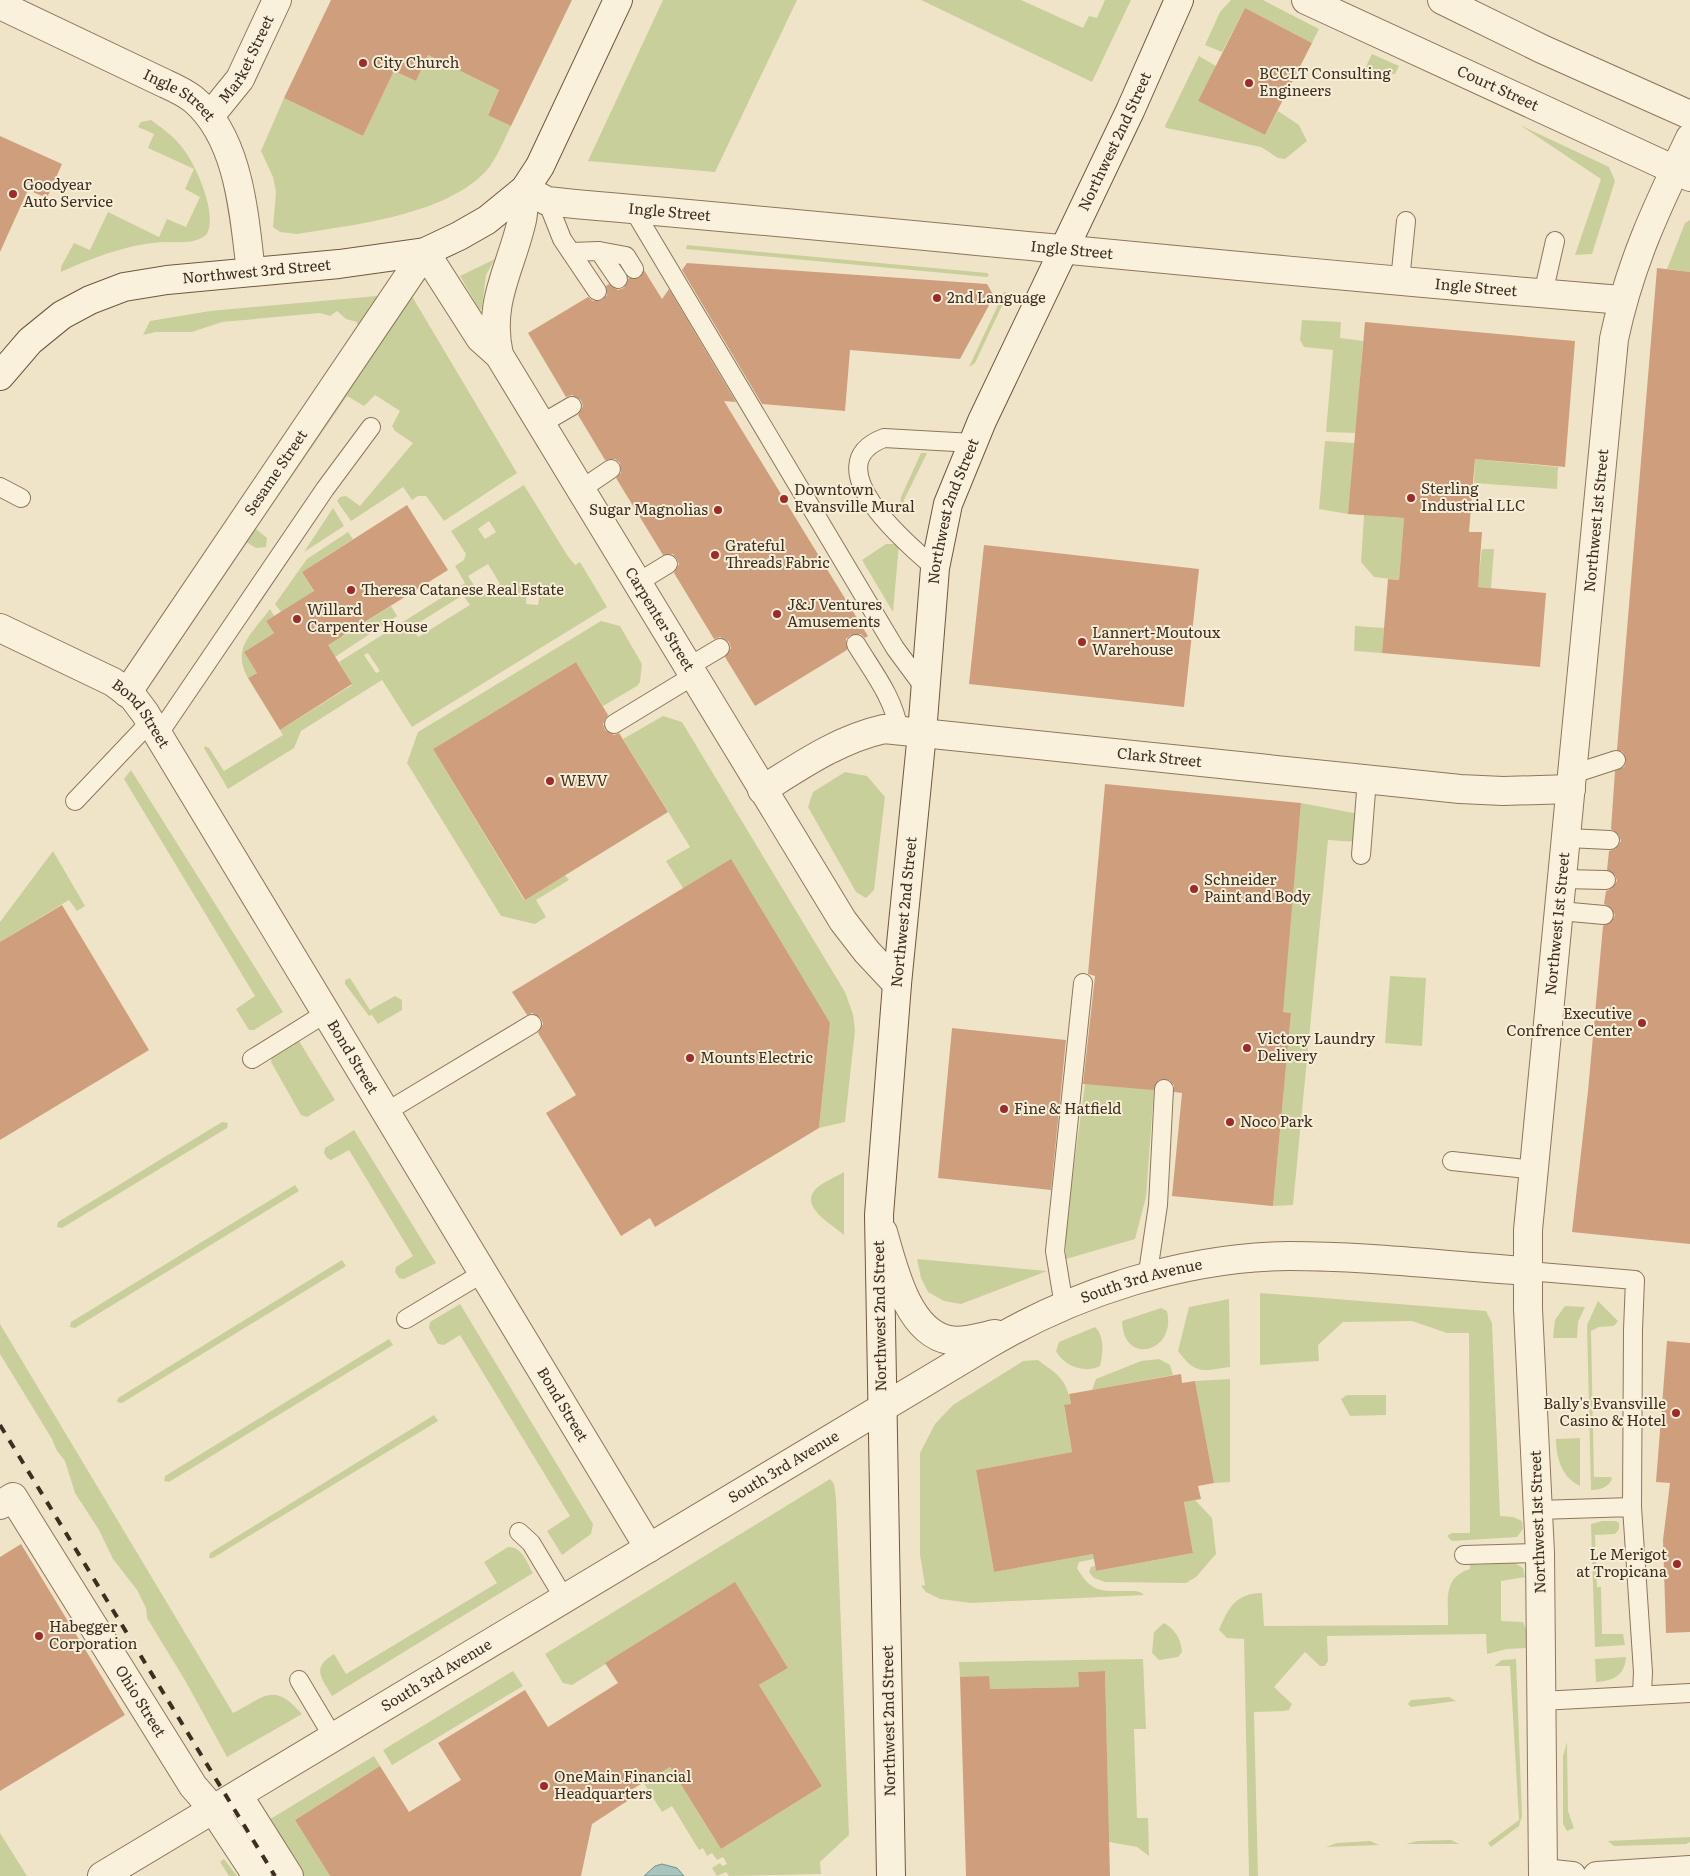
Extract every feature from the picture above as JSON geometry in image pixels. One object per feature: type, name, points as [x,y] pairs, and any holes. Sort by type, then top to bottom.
[{"type":"street","name":"Market Street","points":[[210,116],[240,79],[277,0]]},
{"type":"street","name":"Northwest 3rd Street","points":[[499,355],[494,334],[497,304],[522,219],[536,195],[540,166],[618,0]]},
{"type":"street","name":"Northwest 2nd Street","points":[[891,1876],[878,1215],[897,984],[911,732],[926,690],[935,568],[948,504],[973,443],[1130,111],[1179,0]]},
{"type":"street","name":"Court Street","points":[[1306,0],[1682,174]]},
{"type":"street","points":[[1451,2],[1690,115]]},
{"type":"street","name":"Ingle Street","points":[[0,5],[166,84],[192,98],[210,116],[221,136],[241,189],[251,272]]},
{"type":"street","name":"Northwest 1st Street","points":[[1543,1875],[1540,1554],[1528,1271],[1528,1230],[1614,338],[1622,300],[1653,214],[1682,174],[1690,138]]},
{"type":"street","name":"Ingle Street","points":[[536,195],[633,209],[1064,248],[1258,269],[1622,300]]},
{"type":"street","name":"Northwest 3rd Street","points":[[0,376],[30,341],[62,315],[90,300],[124,287],[167,280],[339,264],[425,252],[536,195]]},
{"type":"street","name":"Carpenter Street","points":[[425,252],[480,338],[499,355],[843,922],[867,952],[897,984]]},
{"type":"street","name":"Sesame Street","points":[[126,693],[425,252]]},
{"type":"street","name":"Bond Street","points":[[0,628],[113,682],[133,697],[154,728],[649,1548]]},
{"type":"street","name":"Clark Street","points":[[762,790],[805,762],[854,738],[884,729],[1368,779],[1503,791],[1572,781]]},
{"type":"street","points":[[878,1215],[902,1295],[925,1326],[938,1336],[949,1340],[1011,1331]]},
{"type":"street","name":"South 3rd Avenue","points":[[102,1876],[1011,1331],[1064,1306],[1147,1278],[1225,1262],[1288,1256],[1528,1271]]},
{"type":"street","name":"Ohio Street","points":[[7,1501],[193,1786],[214,1809],[257,1876]]},
{"type":"street","points":[[238,1795],[289,1876]]},
{"type":"street","points":[[1597,1876],[1690,1870]]},
{"type":"street","points":[[1543,1875],[1572,1876]]},
{"type":"lane","points":[[536,195],[597,291]]},
{"type":"lane","points":[[633,209],[895,648],[926,690]]},
{"type":"lane","points":[[1400,281],[1406,221]]},
{"type":"lane","points":[[1543,294],[1555,241]]},
{"type":"lane","points":[[571,252],[599,251],[626,256],[634,268]]},
{"type":"lane","points":[[599,251],[618,278]]},
{"type":"lane","points":[[541,424],[572,406]]},
{"type":"lane","points":[[75,801],[154,728],[370,427]]},
{"type":"lane","points":[[935,568],[905,542],[881,516],[861,486],[858,474],[860,461],[865,450],[872,442],[884,438],[973,443]]},
{"type":"lane","points":[[580,490],[611,470]]},
{"type":"lane","points":[[0,487],[21,498]]},
{"type":"lane","points":[[637,583],[668,564]]},
{"type":"lane","points":[[856,644],[888,695],[897,715],[911,732]]},
{"type":"lane","points":[[614,724],[690,672],[720,648]]},
{"type":"lane","points":[[1572,781],[1616,760]]},
{"type":"lane","points":[[1361,855],[1368,779]]},
{"type":"lane","points":[[1567,838],[1610,840]]},
{"type":"lane","points":[[1563,879],[1606,880]]},
{"type":"lane","points":[[1560,911],[1604,915]]},
{"type":"lane","points":[[1064,1306],[1055,1252],[1083,983]]},
{"type":"lane","points":[[252,1059],[326,1013]]},
{"type":"lane","points":[[386,1112],[532,1024]]},
{"type":"lane","points":[[1147,1278],[1158,1203],[1164,1089]]},
{"type":"lane","points":[[1452,1162],[1535,1170]]},
{"type":"lane","points":[[1528,1271],[1635,1280],[1632,1507],[1643,1672],[1642,1694]]},
{"type":"lane","points":[[406,1319],[483,1273]]},
{"type":"lane","points":[[1538,1510],[1632,1507]]},
{"type":"lane","points":[[519,1532],[531,1543],[564,1598]]},
{"type":"lane","points":[[1464,1555],[1540,1554]]},
{"type":"lane","points":[[299,1680],[334,1737]]},
{"type":"lane","points":[[1541,1700],[1690,1693]]},
{"type":"green space","points":[[663,0],[797,0],[715,172],[588,161]]},
{"type":"green space","points":[[921,0],[1021,0],[1083,28],[1089,16],[1097,18],[1105,0],[1131,0],[1092,82]]},
{"type":"green space","points":[[1231,0],[1263,0],[1319,29],[1312,43],[1245,8],[1222,52],[1205,45],[1220,12]]},
{"type":"green space","points":[[1372,54],[1399,66],[1395,74],[1362,75]]},
{"type":"green space","points":[[428,55],[499,90],[488,114],[511,126],[487,170],[470,185],[448,198],[398,216],[345,227],[297,234],[280,232],[273,227],[276,192],[273,177],[261,151],[284,98],[363,136],[394,71],[416,81]]},
{"type":"green space","points":[[1199,56],[1216,66],[1198,101],[1265,135],[1278,111],[1299,125],[1307,141],[1285,159],[1278,158],[1261,147],[1166,128],[1165,126]]},
{"type":"green space","points":[[151,120],[178,142],[193,164],[203,188],[210,214],[210,225],[207,234],[202,238],[192,241],[150,243],[124,249],[61,272],[61,267],[74,243],[90,250],[108,212],[159,237],[167,219],[186,227],[200,197],[185,189],[194,169],[148,148],[154,134],[138,127],[141,122]]},
{"type":"green space","points":[[1520,125],[1609,167],[1615,181],[1592,254],[1575,255],[1601,179]]},
{"type":"green space","points":[[1690,220],[1690,272],[1667,269],[1685,223]]},
{"type":"green space","points":[[687,245],[987,273],[989,275],[987,277],[686,249]]},
{"type":"green space","points":[[495,259],[486,275],[481,310],[460,276]]},
{"type":"green space","points":[[1004,292],[1008,293],[975,363],[969,367]]},
{"type":"green space","points":[[410,293],[517,473],[444,521],[426,496],[418,496],[412,500],[403,487],[351,521],[337,501],[340,497],[346,496],[360,506],[413,443],[395,431],[392,426],[400,411],[375,395],[364,406],[347,396],[256,529],[267,538],[266,547],[256,548],[246,542],[156,671]]},
{"type":"green space","points":[[377,296],[377,301],[358,331],[357,322],[346,319],[337,311],[330,316],[320,313],[222,322],[192,332],[156,332],[143,335],[150,321],[210,311]]},
{"type":"green space","points":[[1302,320],[1341,322],[1340,338],[1363,341],[1356,433],[1326,432],[1333,350],[1304,347],[1300,340]]},
{"type":"green space","points":[[1325,441],[1355,443],[1348,514],[1319,509]]},
{"type":"green space","points":[[921,453],[927,453],[904,500],[903,508],[899,511],[901,497]]},
{"type":"green space","points":[[1475,459],[1558,467],[1557,489],[1474,483]]},
{"type":"green space","points":[[524,485],[567,555],[575,565],[580,562],[607,607],[412,727],[382,680],[301,731],[294,748],[228,789],[204,748],[205,746],[209,748],[224,771],[283,735],[280,730],[352,685],[339,662],[465,583],[455,566],[464,560],[466,554],[451,531]],"holes":[[[489,521],[496,532],[485,539],[478,529]],[[488,564],[500,584],[481,596],[468,576]],[[527,593],[540,594],[538,605],[526,604]],[[463,595],[470,605],[418,637],[412,627]],[[368,653],[380,671],[376,673],[364,655]]]},
{"type":"green space","points":[[333,508],[344,526],[304,552]]},
{"type":"green space","points":[[1364,515],[1404,518],[1399,580],[1374,577],[1361,562]]},
{"type":"green space","points":[[348,532],[353,539],[302,572],[319,600],[281,612],[275,604],[307,559]]},
{"type":"green space","points":[[886,544],[899,544],[893,612],[862,560]]},
{"type":"green space","points":[[1482,549],[1494,549],[1491,588],[1457,585],[1458,571],[1479,573]]},
{"type":"green space","points":[[391,606],[397,616],[335,657],[315,626],[329,616],[342,637]]},
{"type":"green space","points":[[270,609],[274,616],[266,621],[274,633],[244,652],[257,673],[248,678],[243,667],[243,649],[246,641]]},
{"type":"green space","points":[[601,621],[620,626],[642,664],[640,682],[637,686],[603,706],[576,662],[433,749],[524,900],[565,875],[569,880],[536,900],[546,917],[535,924],[501,916],[407,763],[418,732]]},
{"type":"green space","points":[[1355,626],[1384,628],[1382,653],[1354,651]]},
{"type":"green space","points":[[663,716],[682,722],[845,992],[853,1014],[855,1030],[845,1122],[819,1128],[830,1023],[683,888],[666,861],[690,847],[623,739]]},
{"type":"green space","points":[[131,770],[283,1012],[254,1030],[249,1030],[236,1009],[255,996],[124,779]]},
{"type":"green space","points":[[845,772],[867,776],[885,797],[874,890],[866,898],[856,892],[808,807],[813,792]]},
{"type":"green space","points":[[1301,803],[1359,814],[1356,842],[1328,840],[1293,1205],[1273,1206],[1291,1013],[1093,994],[1284,994]]},
{"type":"green space","points":[[53,851],[85,906],[77,911],[69,900],[0,942],[0,922]]},
{"type":"green space","points":[[1390,976],[1426,978],[1422,1046],[1385,1043]]},
{"type":"green space","points":[[350,978],[370,1010],[395,996],[402,1000],[402,1010],[378,1024],[372,1015],[369,1016],[345,984],[345,980]]},
{"type":"green space","points":[[299,1041],[335,1100],[307,1117],[301,1115],[271,1062],[272,1058]]},
{"type":"green space","points":[[1085,1084],[1154,1089],[1146,1197],[1135,1239],[1066,1259],[1065,1232]]},
{"type":"green space","points":[[222,1122],[228,1123],[227,1128],[62,1228],[57,1227],[58,1222]]},
{"type":"green space","points":[[354,1130],[436,1263],[404,1279],[399,1278],[395,1272],[396,1267],[413,1256],[349,1150],[331,1160],[324,1153],[325,1148]]},
{"type":"green space","points":[[844,1172],[844,1235],[820,1216],[812,1204],[811,1197],[820,1185]]},
{"type":"green space","points":[[295,1185],[299,1191],[75,1328],[70,1327],[71,1322]]},
{"type":"green space","points":[[917,1259],[1047,1271],[961,1304],[944,1301],[928,1292],[921,1278]]},
{"type":"green space","points":[[342,1260],[346,1266],[122,1403],[117,1402],[118,1398]]},
{"type":"green space","points":[[1260,1293],[1486,1311],[1492,1323],[1500,1516],[1513,1517],[1522,1521],[1523,1529],[1517,1537],[1452,1541],[1447,1536],[1452,1533],[1470,1533],[1469,1333],[1447,1333],[1412,1321],[1343,1322],[1318,1345],[1319,1361],[1260,1365]]},
{"type":"green space","points":[[1229,1299],[1230,1367],[1206,1370],[1195,1368],[1178,1351],[1189,1307]]},
{"type":"green space","points":[[1598,1301],[1618,1321],[1614,1326],[1599,1327],[1591,1331],[1594,1477],[1611,1477],[1612,1479],[1604,1488],[1591,1490],[1587,1325]]},
{"type":"green space","points":[[460,1304],[593,1524],[591,1534],[562,1555],[547,1531],[570,1516],[460,1335],[444,1345],[438,1344],[429,1328],[430,1322]]},
{"type":"green space","points":[[1565,1306],[1585,1307],[1578,1322],[1577,1338],[1553,1338],[1555,1320]]},
{"type":"green space","points":[[1161,1308],[1167,1311],[1168,1325],[1164,1336],[1149,1349],[1139,1349],[1131,1345],[1125,1335],[1122,1321]]},
{"type":"green space","points":[[0,1324],[233,1713],[261,1698],[276,1695],[292,1704],[302,1714],[227,1757],[186,1682],[147,1618],[146,1608],[137,1590],[113,1559],[99,1530],[75,1493],[65,1461],[57,1451],[52,1439],[0,1354]]},
{"type":"green space","points":[[1095,1327],[1102,1340],[1100,1366],[1081,1369],[1064,1361],[1056,1351],[1059,1342]]},
{"type":"green space","points":[[389,1339],[393,1345],[169,1482],[164,1481],[165,1476]]},
{"type":"green space","points":[[1159,1359],[1170,1365],[1173,1375],[1092,1390],[1096,1379],[1141,1361]]},
{"type":"green space","points":[[1038,1360],[1056,1374],[1067,1388],[1071,1404],[1064,1406],[1072,1452],[976,1470],[994,1572],[1093,1554],[1094,1559],[1079,1562],[1077,1568],[1088,1583],[1105,1591],[1136,1591],[1144,1595],[971,1603],[940,1599],[926,1592],[921,1586],[925,1585],[920,1555],[920,1453],[935,1424],[953,1405],[1023,1361]]},
{"type":"green space","points":[[1230,1379],[1230,1482],[1214,1483],[1195,1381]]},
{"type":"green space","points":[[1347,1395],[1386,1395],[1386,1415],[1350,1416],[1341,1399]]},
{"type":"green space","points":[[434,1415],[438,1421],[213,1558],[209,1558],[210,1553]]},
{"type":"green space","points":[[1580,1438],[1580,1486],[1564,1473],[1557,1453],[1556,1439]]},
{"type":"green space","points":[[830,1479],[834,1484],[836,1498],[849,1835],[820,1862],[821,1874],[729,1876],[726,1872],[717,1876],[712,1868],[720,1863],[722,1866],[727,1864],[723,1857],[717,1860],[712,1853],[707,1856],[703,1848],[699,1850],[672,1806],[662,1812],[643,1782],[670,1767],[721,1849],[822,1786],[759,1685],[788,1668],[735,1583],[572,1685],[563,1683],[545,1654]]},
{"type":"green space","points":[[1195,1500],[1212,1518],[1216,1554],[1196,1577],[1186,1583],[1105,1582],[1094,1578],[1089,1572],[1091,1567],[1095,1566],[1096,1571],[1193,1553],[1184,1502]]},
{"type":"green space","points":[[1602,1521],[1616,1521],[1619,1523],[1619,1529],[1615,1534],[1595,1535],[1597,1587],[1601,1587],[1602,1634],[1623,1634],[1625,1645],[1595,1647],[1591,1524]]},
{"type":"green space","points":[[508,1547],[513,1547],[520,1552],[533,1573],[332,1696],[320,1673],[322,1664],[327,1659],[334,1654],[346,1674],[497,1583],[484,1562]]},
{"type":"green space","points":[[1515,1563],[1523,1568],[1525,1577],[1501,1581],[1501,1621],[1523,1622],[1526,1629],[1526,1648],[1507,1649],[1487,1654],[1486,1634],[1327,1636],[1328,1661],[1325,1666],[1320,1666],[1305,1652],[1274,1687],[1292,1704],[1289,1710],[1254,1712],[1258,1876],[1249,1876],[1244,1639],[1227,1638],[1219,1630],[1234,1603],[1246,1596],[1262,1593],[1264,1626],[1448,1625],[1448,1592],[1454,1578],[1470,1569],[1470,1565]]},
{"type":"green space","points":[[1164,1623],[1177,1635],[1182,1652],[1178,1657],[1159,1660],[1152,1653],[1154,1632]]},
{"type":"green space","points":[[1626,1657],[1623,1669],[1617,1676],[1612,1679],[1596,1682],[1595,1659]]},
{"type":"green space","points":[[1143,1659],[1146,1729],[1134,1729],[1137,1818],[1148,1818],[1149,1856],[1137,1847],[1109,1842],[1105,1671],[1078,1672],[1079,1687],[990,1689],[960,1677],[959,1662]]},
{"type":"green space","points":[[1516,1659],[1522,1816],[1519,1826],[1491,1847],[1488,1843],[1519,1820],[1510,1666],[1494,1666],[1502,1660]]},
{"type":"green space","points":[[513,1671],[523,1686],[392,1765],[383,1750]]},
{"type":"green space","points":[[1449,1697],[1456,1701],[1411,1707],[1408,1704],[1411,1700]]},
{"type":"green space","points":[[1567,1742],[1568,1811],[1574,1828],[1567,1831],[1563,1824],[1563,1756]]},
{"type":"green space","points":[[374,1756],[380,1766],[295,1820],[330,1876],[301,1876],[267,1821]]},
{"type":"green space","points":[[0,1833],[27,1876],[0,1876]]},
{"type":"green space","points":[[1690,1837],[1690,1842],[1686,1844],[1614,1846],[1608,1841]]},
{"type":"green space","points":[[1451,1840],[1459,1844],[1406,1844],[1417,1841]]},
{"type":"green space","points":[[1370,1841],[1379,1845],[1326,1847],[1337,1843]]},
{"type":"green space","points":[[224,1859],[237,1876],[229,1876],[220,1862]]},
{"type":"water","points":[[662,1864],[677,1868],[684,1876],[644,1876],[655,1866]]},
{"type":"building","name":"City Church","points":[[331,0],[572,0],[511,126],[488,115],[499,90],[428,55],[416,81],[394,71],[363,136],[284,98]]},
{"type":"building","name":"BCCLT Consulting Engineers","points":[[1245,8],[1312,43],[1265,135],[1198,101]]},
{"type":"building","name":"Goodyear Auto Service","points":[[0,136],[62,164],[47,198],[28,190],[0,252]]},
{"type":"building","points":[[687,263],[987,284],[994,296],[960,359],[850,350],[845,411],[762,404],[682,270]]},
{"type":"building","points":[[1657,268],[1690,272],[1690,1244],[1572,1232],[1588,1091],[1603,926],[1612,921],[1615,915],[1610,907],[1604,904],[1606,891],[1611,889],[1617,881],[1615,875],[1607,870],[1609,851],[1615,849],[1621,841],[1619,835],[1611,829],[1615,771],[1624,767],[1626,762],[1623,752],[1617,750]]},
{"type":"building","points":[[644,270],[662,299],[669,289],[736,402],[724,401],[868,636],[865,638],[861,634],[851,635],[846,639],[847,650],[755,706],[725,657],[731,648],[729,642],[720,637],[714,639],[674,573],[679,564],[677,559],[673,554],[663,555],[616,478],[621,473],[620,463],[615,459],[605,460],[578,415],[583,406],[581,400],[572,395],[566,397],[528,333],[588,297],[593,301],[602,300],[607,295],[606,286],[609,284],[618,290],[624,288],[629,278],[639,278]]},
{"type":"building","name":"Sterling Industrial LLC","points":[[1365,322],[1575,341],[1565,467],[1475,459],[1469,532],[1482,532],[1478,587],[1546,593],[1540,667],[1382,653],[1388,579],[1399,580],[1404,518],[1348,514]]},
{"type":"building","name":"Willard Carpenter House","points":[[407,505],[448,570],[328,645],[352,684],[280,730],[248,678],[257,673],[244,652],[274,633],[266,621],[314,591],[302,572]]},
{"type":"building","name":"Lannert-Moutoux Warehouse","points":[[984,545],[1199,569],[1184,707],[969,684]]},
{"type":"building","name":"WEVV","points":[[576,662],[608,715],[603,724],[605,730],[614,735],[619,733],[668,812],[525,900],[433,749]]},
{"type":"building","points":[[1105,784],[1301,803],[1283,1012],[1291,1013],[1273,1206],[1172,1196],[1182,1093],[1174,1092],[1174,1085],[1169,1080],[1159,1080],[1153,1090],[1083,1084],[1095,976],[1088,974]]},
{"type":"building","name":"Mounts Electric","points":[[731,859],[830,1023],[819,1128],[655,1227],[650,1218],[621,1236],[546,1113],[576,1095],[538,1033],[543,1024],[541,1018],[532,1013],[527,1015],[512,992]]},
{"type":"building","points":[[62,905],[149,1050],[0,1140],[0,942]]},
{"type":"building","name":"Fine & Hatfield","points":[[952,1028],[1066,1040],[1051,1190],[938,1178]]},
{"type":"building","name":"Bally's Evansville Casino & Hotel","points":[[1667,1341],[1690,1343],[1690,1632],[1666,1633],[1663,1540],[1670,1483],[1656,1482]]},
{"type":"building","points":[[1181,1374],[1182,1383],[1195,1381],[1214,1483],[1198,1486],[1201,1499],[1184,1502],[1193,1553],[1096,1571],[1093,1554],[994,1572],[976,1470],[1072,1452],[1064,1405],[1071,1404],[1069,1394]]},
{"type":"building","name":"Habegger Corporation","points":[[21,1544],[125,1715],[0,1791],[0,1557]]},
{"type":"building","points":[[735,1582],[788,1668],[759,1685],[822,1786],[721,1849],[670,1767],[631,1790],[635,1796],[592,1824],[581,1876],[330,1876],[295,1820],[380,1766],[409,1812],[461,1780],[438,1743],[525,1690],[548,1727],[618,1683],[605,1663]]},
{"type":"building","points":[[1105,1671],[1110,1876],[966,1876],[960,1677],[989,1676],[990,1689],[1079,1687],[1078,1672]]},
{"type":"railway","points":[[0,1425],[275,1876]]},
{"type":"place","name":"City Church","points":[[363,63]]},
{"type":"place","name":"BCCLT Consulting Engineers","points":[[1249,83]]},
{"type":"place","name":"Goodyear Auto Service","points":[[13,194]]},
{"type":"place","name":"2nd Language","points":[[937,298]]},
{"type":"place","name":"Sterling Industrial LLC","points":[[1411,498]]},
{"type":"place","name":"Downtown Evansville Mural","points":[[784,499]]},
{"type":"place","name":"Sugar Magnolias","points":[[718,510]]},
{"type":"place","name":"Grateful Threads Fabric","points":[[715,555]]},
{"type":"place","name":"Theresa Catanese Real Estate","points":[[351,590]]},
{"type":"place","name":"J&J Ventures Amusements","points":[[777,614]]},
{"type":"place","name":"Willard Carpenter House","points":[[297,619]]},
{"type":"place","name":"Lannert-Moutoux Warehouse","points":[[1082,642]]},
{"type":"place","name":"WEVV","points":[[550,781]]},
{"type":"place","name":"Schneider Paint and Body","points":[[1194,889]]},
{"type":"place","name":"Executive Confrence Center","points":[[1642,1023]]},
{"type":"place","name":"Victory Laundry Delivery","points":[[1247,1048]]},
{"type":"place","name":"Mounts Electric","points":[[690,1058]]},
{"type":"place","name":"Fine & Hatfield","points":[[1004,1109]]},
{"type":"place","name":"Noco Park","points":[[1230,1122]]},
{"type":"place","name":"Bally's Evansville Casino & Hotel","points":[[1676,1413]]},
{"type":"place","name":"Le Merigot at Tropicana","points":[[1677,1564]]},
{"type":"place","name":"Habegger Corporation","points":[[39,1636]]},
{"type":"place","name":"OneMain Financial Headquarters","points":[[544,1786]]}]
